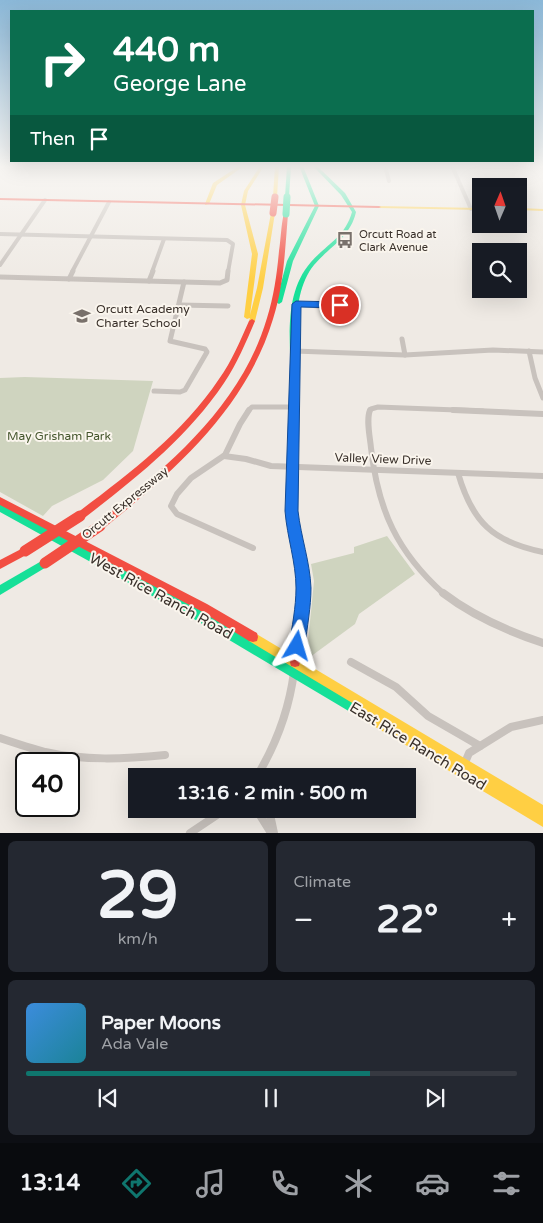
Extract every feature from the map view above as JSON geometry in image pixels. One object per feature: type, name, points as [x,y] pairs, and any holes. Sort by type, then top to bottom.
[{"type":"main road","points":[[232,366],[248,313],[254,265],[254,242],[243,205]]},
{"type":"main road","name":"Orcutt Expressway","points":[[0,565],[80,516],[136,474],[191,419],[214,392],[232,366],[247,335],[253,316],[274,205]]},
{"type":"main road","points":[[275,205],[472,209]]},
{"type":"main road","name":"Orcutt Expressway","points":[[0,590],[100,526],[154,482],[212,422],[245,375],[266,333],[273,307],[287,205]]},
{"type":"main road","points":[[266,333],[278,307],[290,261],[317,206]]},
{"type":"main road","points":[[294,667],[303,589],[301,565],[292,524],[296,304],[300,286],[311,264],[349,228],[354,212],[351,207]]},
{"type":"main road","points":[[528,210],[543,210]]},
{"type":"main road","name":"West Rice Ranch Road","points":[[0,501],[161,584],[294,667]]},
{"type":"main road","name":"West Rice Ranch Road","points":[[0,508],[294,667]]},
{"type":"main road","name":"East Rice Ranch Road","points":[[294,667],[543,812]]},
{"type":"main road","name":"East Rice Ranch Road","points":[[294,667],[543,821]]},
{"type":"street","points":[[0,265],[42,205]]},
{"type":"street","points":[[69,279],[108,205]]},
{"type":"street","points":[[0,234],[232,241],[232,251],[227,280],[225,282],[0,277]]},
{"type":"street","points":[[149,281],[164,239]]},
{"type":"street","points":[[154,391],[185,390],[207,352],[205,349],[170,341],[184,282]]},
{"type":"street","points":[[296,304],[340,305],[348,303],[351,299]]},
{"type":"street","points":[[179,304],[228,306]]},
{"type":"street","points":[[402,339],[405,355]]},
{"type":"street","points":[[294,352],[405,355],[493,350],[543,352]]},
{"type":"street","points":[[529,351],[535,378],[543,398]]},
{"type":"street","points":[[253,548],[177,514],[171,506],[174,497],[190,480],[224,456],[236,430],[252,407],[295,407]]},
{"type":"street","points":[[543,414],[378,407],[372,408],[369,418],[382,504],[389,524],[400,545],[426,578],[447,598],[466,610],[508,631],[543,643]]},
{"type":"street","name":"Valley View Drive","points":[[224,456],[246,459],[271,466],[543,476]]},
{"type":"street","points":[[458,473],[464,496],[484,524],[505,540],[520,547],[543,552]]},
{"type":"street","points":[[351,662],[396,687],[428,716],[480,746]]},
{"type":"street","points":[[262,768],[284,720],[292,687],[294,667]]},
{"type":"street","points":[[464,765],[469,753],[511,727],[543,720]]},
{"type":"street","points":[[0,738],[44,751],[84,758],[126,759],[165,755]]},
{"type":"street","points":[[190,833],[212,818]]},
{"type":"street","points":[[262,818],[272,833]]},
{"type":"street","points":[[270,818],[272,833]]},
{"type":"green space","name":"May Grisham Park","points":[[0,378],[153,381],[133,451],[103,480],[52,506],[43,516],[0,492]]},
{"type":"green space","points":[[387,536],[415,574],[359,614],[355,624],[310,657],[307,652],[314,581],[311,564],[354,553],[354,547]]},
{"type":"traffic: fast","points":[[286,214],[287,205]]},
{"type":"traffic: fast","points":[[279,302],[290,261],[317,205]]},
{"type":"traffic: fast","points":[[295,385],[294,312],[301,284],[307,271],[341,237],[352,221],[354,212],[350,205]]},
{"type":"traffic: fast","points":[[0,508],[198,615],[361,712]]},
{"type":"traffic: fast","points":[[0,590],[45,563]]},
{"type":"traffic: slow","points":[[243,205],[255,254],[247,317]]},
{"type":"traffic: slow","points":[[379,207],[472,209]]},
{"type":"traffic: slow","points":[[528,209],[543,210]]},
{"type":"traffic: slow","points":[[252,321],[260,288],[273,213]]},
{"type":"traffic: slow","points":[[253,637],[543,812]]},
{"type":"traffic: slow","points":[[361,712],[543,821]]},
{"type":"traffic: jam","points":[[273,213],[274,205]]},
{"type":"traffic: jam","points":[[278,205],[379,207]]},
{"type":"traffic: jam","points":[[100,526],[177,460],[223,409],[242,382],[258,352],[270,320],[276,294],[286,214]]},
{"type":"traffic: jam","points":[[80,516],[157,454],[203,407],[223,380],[239,352],[252,321]]},
{"type":"traffic: jam","points":[[295,385],[292,511],[304,587],[302,620],[295,662]]},
{"type":"traffic: jam","points":[[0,501],[203,607],[253,637]]},
{"type":"traffic: jam","points":[[25,551],[80,516]]},
{"type":"traffic: jam","points":[[45,563],[100,526]]},
{"type":"traffic: jam","points":[[0,565],[25,551]]},
{"type":"place","name":"Orcutt Road at Clark Avenue","points":[[345,240]]},
{"type":"place","name":"Orcutt Academy Charter School","points":[[82,316]]},
{"type":"route","points":[[297,646],[303,576],[292,524],[296,304],[340,305]]}]
